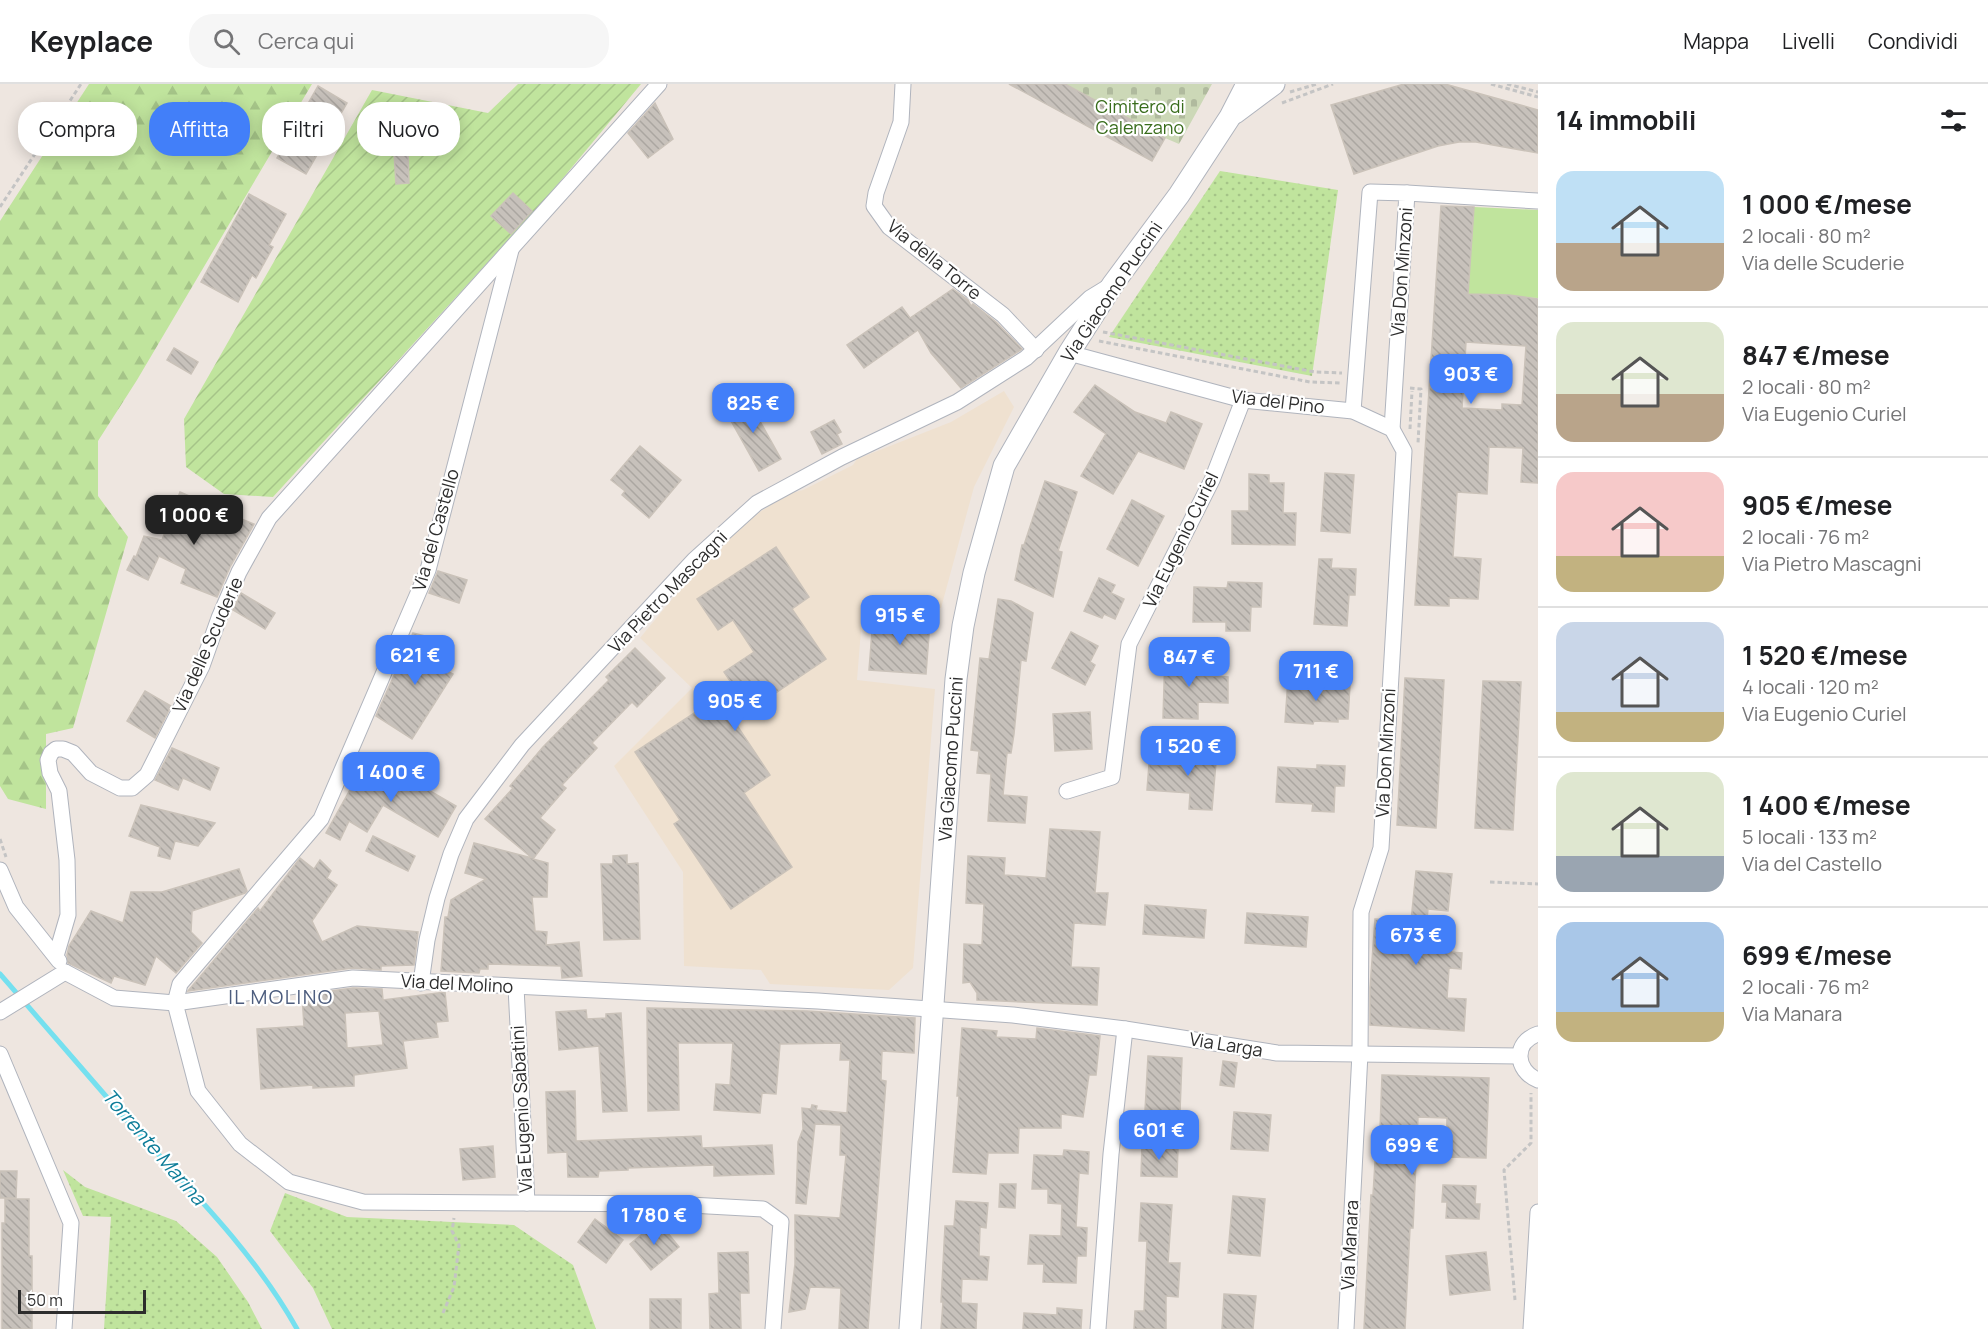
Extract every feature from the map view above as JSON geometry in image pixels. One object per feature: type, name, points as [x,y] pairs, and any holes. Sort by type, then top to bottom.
[{"type":"street","name":"Via del Castello","points":[[175,1003],[180,984],[321,819],[428,570],[511,250],[660,84]]},
{"type":"street","name":"Via della Torre","points":[[903,84],[901,122],[876,193],[874,206],[889,227],[1003,315],[1036,351]]},
{"type":"street","name":"Via Giacomo Puccini","points":[[910,1329],[956,679],[963,626],[974,573],[1004,466],[1069,353],[1113,284],[1179,195],[1230,117],[1247,84]]},
{"type":"street","name":"Via Giacomo Puccini","points":[[1230,117],[1274,84]]},
{"type":"street","name":"Via Don Minzoni","points":[[1353,411],[1370,192],[1407,193],[1392,429]]},
{"type":"street","points":[[1407,193],[1538,201]]},
{"type":"street","name":"Via delle Scuderie","points":[[56,956],[68,915],[67,860],[59,791],[50,773],[48,760],[51,753],[56,749],[63,749],[73,753],[92,773],[120,788],[132,788],[147,775],[202,666],[239,572],[269,518],[511,250]]},
{"type":"street","name":"Via Pietro Mascagni","points":[[421,983],[437,898],[450,854],[466,819],[522,745],[694,560],[758,503],[842,457],[957,402],[1036,351],[1090,298],[1113,284]]},
{"type":"street","name":"Via del Pino","points":[[1069,353],[1243,400],[1353,411],[1392,429]]},
{"type":"street","name":"Via Eugenio Curiel","points":[[1067,791],[1112,777],[1129,644],[1212,480],[1243,400]]},
{"type":"street","points":[[1392,429],[1411,450]]},
{"type":"street","name":"Via Don Minzoni","points":[[1360,1053],[1361,912],[1381,848],[1411,450]]},
{"type":"street","points":[[0,870],[16,907],[56,956],[58,975],[0,1012]]},
{"type":"street","name":"Via del Molino","points":[[58,975],[114,998],[175,1003],[353,978],[818,1001],[934,1010]]},
{"type":"street","name":"Via Eugenio Sabatini","points":[[175,1003],[198,1090],[240,1144],[289,1182],[363,1202],[527,1203],[516,987]]},
{"type":"street","name":"Via Larga","points":[[934,1010],[1012,1015],[1125,1029],[1277,1053],[1519,1056]]},
{"type":"street","points":[[1098,1329],[1111,1154],[1125,1029]]},
{"type":"street","points":[[1533,1085],[1531,1077],[1523,1070],[1519,1056],[1525,1041],[1538,1034]]},
{"type":"street","name":"Via Manara","points":[[1346,1329],[1360,1053]]},
{"type":"street","points":[[0,1054],[71,1223],[64,1329]]},
{"type":"street","points":[[527,1203],[672,1204],[764,1209],[781,1222],[773,1329]]},
{"type":"street","points":[[1531,1329],[1538,1212]]},
{"type":"path","points":[[0,207],[81,84]]},
{"type":"path","points":[[1275,108],[1302,94],[1333,84]]},
{"type":"path","points":[[1491,84],[1538,97]]},
{"type":"path","points":[[1507,84],[1538,92]]},
{"type":"path","points":[[1110,323],[1098,341],[1310,382],[1355,384]]},
{"type":"path","points":[[1395,387],[1421,389],[1411,450]]},
{"type":"path","points":[[0,840],[7,856],[0,862]]},
{"type":"path","points":[[1490,882],[1538,884]]},
{"type":"path","points":[[1516,1306],[1504,1170],[1530,1143],[1533,1085]]},
{"type":"path","points":[[443,1313],[454,1287],[459,1245],[452,1231],[454,1218]]},
{"type":"shaded area","points":[[1004,391],[1014,407],[974,487],[941,608],[863,605],[857,680],[935,689],[913,968],[889,990],[770,984],[761,970],[684,966],[683,872],[614,766],[692,688],[640,638],[701,564],[752,517],[788,494],[803,490],[853,465],[857,459],[951,422]]},
{"type":"green space","points":[[89,84],[312,84],[301,102],[262,102],[262,156],[269,156],[137,380],[98,441],[98,496],[128,537],[73,728],[46,734],[46,809],[8,799],[0,786],[0,221],[42,156],[137,156],[137,102],[77,102]]},
{"type":"green space","points":[[518,84],[641,84],[544,201],[273,497],[224,494],[186,467],[184,419],[334,156],[345,156],[345,137],[357,116],[357,156],[460,156],[460,107],[488,113]]},
{"type":"green space","name":"Cimitero di Calenzano","points":[[1009,84],[1212,84],[1179,144],[1165,138],[1152,161]]},
{"type":"green space","points":[[372,90],[433,102],[365,102]]},
{"type":"green space","points":[[1220,171],[1338,190],[1312,376],[1109,337]]},
{"type":"green space","points":[[1474,207],[1538,210],[1538,298],[1468,294]]},
{"type":"green space","points":[[63,1170],[85,1187],[176,1221],[217,1257],[248,1302],[262,1329],[104,1329],[111,1217],[83,1216]]},
{"type":"green space","points":[[285,1193],[347,1217],[514,1225],[573,1265],[596,1329],[332,1329],[313,1288],[270,1231]]},
{"type":"building","points":[[1009,84],[1065,84],[1165,138],[1152,161]]},
{"type":"building","points":[[1404,84],[1445,84],[1538,110],[1538,153],[1476,142],[1459,142],[1438,146],[1354,174],[1331,105]]},
{"type":"building","points":[[318,86],[347,103],[345,106],[345,102],[309,102]]},
{"type":"building","points":[[655,103],[673,139],[648,158],[628,133]]},
{"type":"building","points":[[278,156],[316,156],[306,174],[277,158]]},
{"type":"building","points":[[394,156],[408,156],[409,183],[396,184]]},
{"type":"building","points":[[513,193],[532,211],[511,234],[491,216]]},
{"type":"building","points":[[249,194],[286,214],[269,245],[273,247],[256,278],[252,275],[238,302],[201,282]]},
{"type":"building","points":[[1441,206],[1474,207],[1468,294],[1509,295],[1538,299],[1538,483],[1521,482],[1523,448],[1489,447],[1487,494],[1457,492],[1453,557],[1481,559],[1478,599],[1449,598],[1449,606],[1415,605]],"holes":[[[1466,342],[1526,346],[1522,405],[1502,404],[1502,410],[1462,408]]]},
{"type":"building","points":[[953,289],[968,300],[971,306],[973,304],[996,322],[1022,349],[961,388],[931,353],[918,330],[864,368],[847,345],[902,307],[910,318]]},
{"type":"building","points":[[174,348],[198,362],[191,374],[167,360]]},
{"type":"building","points":[[1095,385],[1135,412],[1166,423],[1171,412],[1202,424],[1184,469],[1138,451],[1113,494],[1081,476],[1106,434],[1074,412]]},
{"type":"building","points":[[747,398],[781,459],[759,471],[725,410]]},
{"type":"building","points":[[834,420],[841,432],[837,434],[842,444],[822,454],[811,432]]},
{"type":"building","points":[[640,446],[681,480],[649,518],[622,495],[625,491],[611,480]]},
{"type":"building","points":[[1325,473],[1354,475],[1350,533],[1321,531]]},
{"type":"building","points":[[1249,474],[1269,475],[1269,483],[1284,483],[1283,513],[1296,513],[1295,545],[1232,544],[1232,511],[1249,511]]},
{"type":"building","points":[[1045,481],[1077,492],[1058,551],[1062,552],[1053,597],[1015,580],[1022,545],[1024,545]]},
{"type":"building","points":[[180,492],[205,503],[200,514],[229,526],[232,515],[254,524],[230,567],[217,597],[181,583],[186,569],[159,556],[148,580],[127,570],[134,556],[136,557],[144,536],[162,540]]},
{"type":"building","points":[[1132,500],[1164,516],[1138,566],[1107,549]]},
{"type":"building","points":[[776,547],[809,597],[792,609],[826,659],[734,721],[770,775],[744,793],[792,867],[731,909],[674,824],[680,820],[635,752],[734,687],[724,672],[754,652],[733,620],[718,630],[697,599]]},
{"type":"building","points":[[1319,559],[1332,559],[1331,568],[1356,569],[1355,595],[1349,595],[1347,626],[1314,624]]},
{"type":"building","points":[[438,571],[467,580],[459,603],[429,593]]},
{"type":"building","points":[[1099,578],[1115,585],[1111,593],[1124,599],[1115,619],[1104,614],[1102,618],[1084,611]]},
{"type":"building","points":[[1228,582],[1262,583],[1261,607],[1251,607],[1250,631],[1226,631],[1226,622],[1193,622],[1194,587],[1227,588]]},
{"type":"building","points":[[241,593],[275,613],[265,629],[233,610]]},
{"type":"building","points":[[998,599],[1011,601],[1033,613],[1026,661],[1021,660],[1014,734],[1011,753],[1007,753],[1003,795],[1027,797],[1025,823],[988,821],[991,774],[977,773],[979,751],[971,750],[980,658],[989,659]]},
{"type":"building","points":[[873,619],[930,622],[926,674],[869,670]]},
{"type":"building","points":[[1071,632],[1098,646],[1090,662],[1095,665],[1085,685],[1052,668]]},
{"type":"building","points":[[413,633],[445,641],[433,664],[453,674],[412,739],[376,716]]},
{"type":"building","points":[[635,648],[665,678],[637,707],[632,702],[592,743],[597,748],[562,785],[566,788],[540,818],[555,830],[533,859],[548,863],[547,897],[532,897],[535,931],[547,932],[546,945],[579,942],[582,976],[562,978],[561,966],[488,964],[488,969],[480,969],[479,973],[441,971],[445,917],[448,917],[451,900],[486,879],[465,873],[474,843],[532,858],[485,819],[513,788],[510,786],[543,747],[609,680],[606,677]]},
{"type":"building","points":[[1165,653],[1192,654],[1191,675],[1228,677],[1228,703],[1198,702],[1198,719],[1163,718]]},
{"type":"building","points":[[1405,678],[1444,680],[1436,828],[1397,825]]},
{"type":"building","points":[[1288,679],[1350,685],[1348,719],[1338,719],[1338,722],[1314,721],[1313,724],[1285,722]]},
{"type":"building","points":[[1483,681],[1521,682],[1513,830],[1475,828]]},
{"type":"building","points":[[145,691],[171,706],[155,738],[127,721]]},
{"type":"building","points":[[1090,712],[1092,749],[1055,751],[1053,714]]},
{"type":"building","points":[[1181,747],[1217,750],[1212,810],[1189,809],[1190,793],[1147,790],[1149,764],[1180,766]]},
{"type":"building","points":[[172,748],[219,768],[210,790],[183,778],[178,790],[155,780]]},
{"type":"building","points":[[377,760],[456,806],[438,837],[383,805],[367,832],[349,821],[340,840],[326,833],[356,779],[363,783]]},
{"type":"building","points":[[1317,765],[1345,766],[1344,786],[1335,786],[1334,812],[1312,811],[1313,804],[1276,802],[1278,767],[1317,769]]},
{"type":"building","points":[[141,805],[215,823],[198,846],[175,841],[170,859],[158,856],[160,847],[129,836]]},
{"type":"building","points":[[1050,829],[1100,832],[1095,893],[1108,893],[1105,925],[1074,923],[1071,967],[1099,968],[1097,1005],[977,1000],[977,993],[970,982],[963,983],[964,944],[982,945],[984,904],[966,903],[968,856],[1005,858],[1004,875],[1046,878]]},
{"type":"building","points":[[373,836],[415,856],[408,871],[366,851]]},
{"type":"building","points":[[627,855],[627,864],[638,863],[640,939],[604,940],[601,864],[613,864],[613,856]]},
{"type":"building","points":[[300,858],[314,869],[320,860],[331,871],[327,878],[337,885],[312,921],[322,942],[357,926],[418,932],[414,965],[381,966],[381,970],[352,968],[188,991],[258,908],[260,911]]},
{"type":"building","points":[[239,869],[247,891],[245,893],[192,911],[191,932],[202,943],[176,973],[156,956],[145,985],[114,976],[111,983],[68,963],[69,946],[91,911],[123,923],[131,892],[162,892]]},
{"type":"building","points":[[1416,871],[1452,874],[1448,911],[1428,909],[1425,940],[1451,941],[1451,952],[1462,953],[1461,969],[1449,968],[1447,998],[1466,999],[1464,1031],[1370,1025],[1375,919],[1411,921]]},
{"type":"building","points":[[1145,905],[1206,910],[1204,938],[1143,934]]},
{"type":"building","points":[[1247,913],[1308,917],[1306,947],[1245,943]]},
{"type":"building","points":[[353,988],[382,989],[383,1000],[445,992],[448,1021],[436,1022],[438,1037],[403,1041],[407,1068],[354,1075],[354,1086],[313,1088],[313,1085],[261,1089],[257,1029],[304,1026],[302,995]],"holes":[[[379,1011],[383,1045],[347,1048],[345,1013]]]},
{"type":"building","points":[[647,1008],[807,1011],[915,1018],[914,1053],[882,1051],[881,1080],[886,1081],[868,1329],[839,1329],[841,1288],[810,1287],[805,1309],[789,1312],[795,1264],[795,1215],[840,1218],[846,1155],[840,1155],[841,1125],[815,1124],[806,1204],[796,1203],[798,1142],[803,1129],[802,1108],[811,1109],[812,1105],[817,1106],[816,1110],[847,1113],[850,1060],[840,1060],[841,1043],[780,1044],[776,1094],[762,1093],[760,1113],[714,1110],[716,1084],[730,1085],[733,1043],[678,1043],[679,1110],[648,1111]]},
{"type":"building","points":[[586,1010],[587,1019],[606,1018],[606,1014],[621,1013],[627,1111],[603,1112],[599,1046],[559,1050],[556,1012]]},
{"type":"building","points":[[962,1028],[997,1031],[996,1037],[1036,1039],[1037,1028],[1100,1036],[1096,1075],[1089,1075],[1083,1117],[1061,1114],[1061,1128],[1019,1128],[1018,1153],[988,1153],[986,1174],[953,1172]]},
{"type":"building","points":[[1148,1056],[1182,1058],[1180,1112],[1145,1111]]},
{"type":"building","points":[[1223,1061],[1237,1063],[1234,1087],[1220,1085]]},
{"type":"building","points":[[1382,1075],[1489,1078],[1486,1158],[1446,1157],[1447,1118],[1418,1117],[1413,1228],[1410,1228],[1405,1329],[1364,1329],[1371,1195],[1373,1195],[1377,1129],[1380,1129]]},
{"type":"building","points":[[575,1091],[576,1141],[701,1136],[702,1148],[772,1145],[774,1174],[714,1176],[714,1165],[628,1168],[628,1170],[599,1171],[598,1177],[568,1177],[567,1152],[548,1153],[546,1092]]},
{"type":"building","points":[[1234,1112],[1271,1115],[1268,1151],[1231,1149]]},
{"type":"building","points":[[1142,1145],[1178,1147],[1177,1177],[1141,1176]]},
{"type":"building","points":[[493,1146],[495,1177],[463,1180],[460,1149]]},
{"type":"building","points":[[1064,1150],[1089,1152],[1088,1174],[1079,1173],[1076,1227],[1087,1228],[1086,1256],[1077,1256],[1076,1283],[1043,1282],[1044,1264],[1028,1264],[1030,1235],[1061,1236],[1062,1204],[1048,1203],[1048,1189],[1032,1189],[1034,1155],[1063,1156]]},
{"type":"building","points":[[0,1171],[17,1171],[16,1198],[0,1198]]},
{"type":"building","points":[[1000,1184],[1016,1184],[1015,1208],[999,1207]]},
{"type":"building","points":[[1443,1185],[1476,1186],[1475,1204],[1480,1204],[1479,1219],[1446,1218],[1447,1202],[1442,1202]]},
{"type":"building","points":[[1233,1196],[1265,1199],[1260,1256],[1228,1253]]},
{"type":"building","points":[[5,1199],[29,1199],[32,1329],[2,1329],[2,1223],[5,1223]]},
{"type":"building","points":[[956,1201],[988,1203],[986,1228],[980,1227],[979,1256],[989,1257],[987,1280],[962,1279],[961,1303],[977,1304],[976,1329],[941,1329],[945,1226],[954,1226]]},
{"type":"building","points":[[1141,1203],[1172,1205],[1168,1263],[1180,1263],[1178,1297],[1166,1296],[1166,1329],[1134,1329],[1135,1311],[1144,1311],[1147,1241],[1139,1241]]},
{"type":"building","points":[[595,1219],[623,1240],[606,1263],[578,1242]]},
{"type":"building","points":[[658,1221],[679,1247],[651,1270],[630,1244]]},
{"type":"building","points":[[748,1252],[749,1293],[740,1293],[741,1329],[710,1329],[709,1294],[719,1293],[718,1253]]},
{"type":"building","points":[[1486,1252],[1490,1290],[1450,1295],[1446,1256]]},
{"type":"building","points":[[1224,1294],[1256,1296],[1253,1329],[1222,1329]]},
{"type":"building","points":[[650,1299],[681,1299],[681,1329],[650,1329]]},
{"type":"building","points":[[1057,1308],[1082,1310],[1081,1329],[1023,1329],[1024,1313],[1057,1315]]},
{"type":"waterway","name":"Torrente Marina","points":[[0,974],[241,1247],[297,1329]]},
{"type":"district","name":"IL MOLINO","points":[[281,997]]}]
